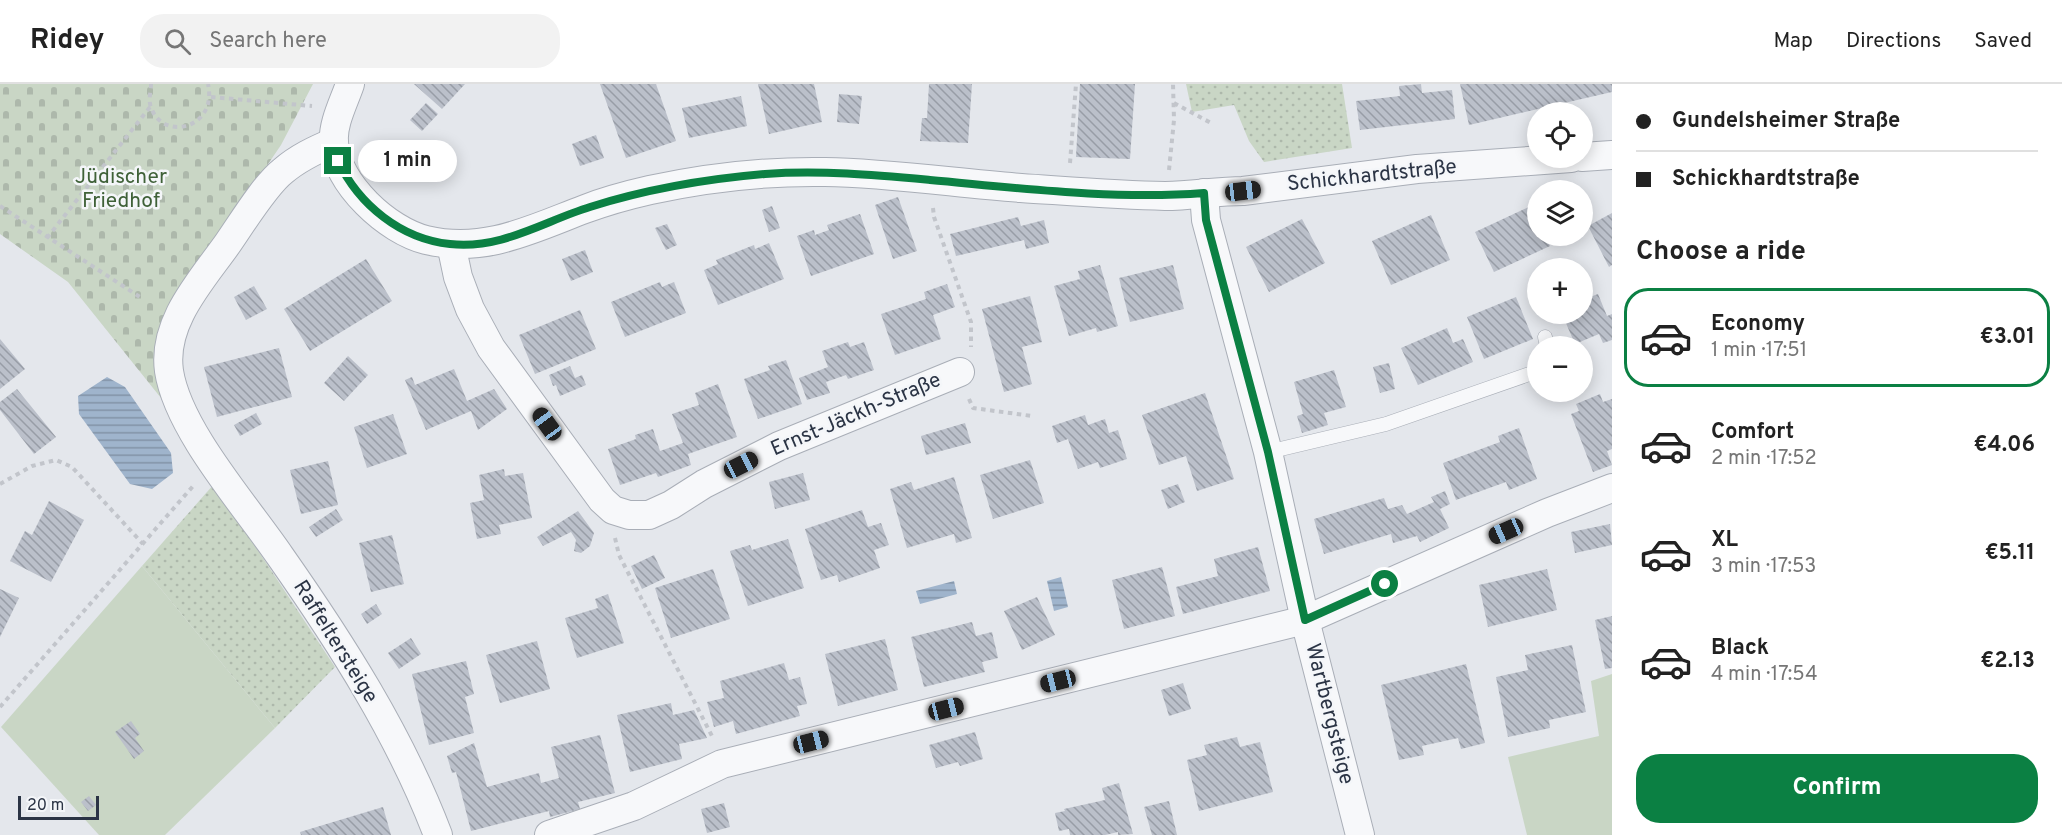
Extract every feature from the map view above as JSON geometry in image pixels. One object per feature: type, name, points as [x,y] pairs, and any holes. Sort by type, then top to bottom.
[{"type":"street","points":[[334,142],[346,96]]},
{"type":"street","name":"Schickhardtstraße","points":[[334,142],[344,175],[375,211],[395,225],[423,239],[451,244],[477,244],[515,237],[588,208],[650,190],[767,174],[836,172],[1069,191],[1167,196],[1243,191],[1417,169],[1527,161]]},
{"type":"street","name":"Raffeltersteige","points":[[334,142],[304,155],[280,172],[256,203],[180,311],[170,342],[169,370],[178,404],[213,461],[281,557],[353,667],[413,774],[438,835]]},
{"type":"street","points":[[1593,156],[1612,155]]},
{"type":"street","name":"Wartbergsteige","points":[[1204,193],[1206,220],[1268,452],[1305,620],[1360,835]]},
{"type":"street","name":"Ernst-Jäckh-Straße","points":[[451,244],[458,277],[491,348],[602,500],[613,510],[629,515],[648,514],[671,505],[704,484],[779,446],[960,372]]},
{"type":"street","points":[[549,835],[634,806],[722,764],[1305,620],[1547,513],[1612,488]]},
{"type":"lane","points":[[1268,452],[1386,424],[1527,375]]},
{"type":"path","points":[[151,84],[150,106],[159,120],[170,126],[186,127],[202,117],[211,97],[208,84]]},
{"type":"path","points":[[1069,191],[1076,84]]},
{"type":"path","points":[[1167,196],[1174,120],[1173,84]]},
{"type":"path","points":[[211,97],[346,96]]},
{"type":"path","points":[[1174,103],[1211,123]]},
{"type":"path","points":[[47,238],[150,106]]},
{"type":"path","points":[[0,206],[143,299]]},
{"type":"path","points":[[934,217],[971,322],[971,345],[960,372],[973,408],[1032,416]]},
{"type":"path","points":[[0,484],[32,466],[56,460],[72,467],[143,544]]},
{"type":"path","points":[[0,707],[213,461]]},
{"type":"path","points":[[619,555],[712,734]]},
{"type":"green space","name":"Jüdischer Friedhof","points":[[0,84],[313,84],[281,145],[177,298],[154,358],[165,403],[68,282],[0,234]]},
{"type":"green space","points":[[1186,84],[1342,84],[1352,148],[1264,162],[1249,141],[1234,105],[1192,112]]},
{"type":"green space","points":[[214,484],[335,667],[275,728],[142,566]]},
{"type":"green space","points":[[142,566],[275,728],[165,835],[99,835],[1,727]]},
{"type":"green space","points":[[1612,674],[1612,835],[1527,835],[1508,757],[1599,736],[1591,681]]},
{"type":"water","points":[[107,377],[125,387],[171,453],[173,473],[152,489],[130,484],[79,414],[78,396]]},
{"type":"water","points":[[1061,577],[1068,607],[1054,611],[1047,581]]},
{"type":"water","points":[[954,581],[957,594],[920,604],[916,591]]},
{"type":"building","points":[[414,84],[465,84],[442,109]]},
{"type":"building","points":[[600,84],[656,84],[676,141],[626,158]]},
{"type":"building","points":[[758,84],[814,84],[822,122],[769,134]]},
{"type":"building","points":[[929,84],[972,84],[968,143],[920,141],[922,118],[927,118]]},
{"type":"building","points":[[1080,84],[1135,84],[1130,159],[1076,157]]},
{"type":"building","points":[[1421,84],[1422,93],[1452,90],[1455,119],[1360,130],[1356,101],[1400,96],[1399,86]]},
{"type":"building","points":[[1460,84],[1612,84],[1612,92],[1569,102],[1527,102],[1527,112],[1469,125]]},
{"type":"building","points":[[839,94],[862,96],[859,124],[837,122]]},
{"type":"building","points":[[741,96],[747,126],[689,138],[682,108]]},
{"type":"building","points":[[426,103],[438,114],[422,131],[410,120]]},
{"type":"building","points":[[596,135],[604,158],[580,166],[572,144]]},
{"type":"building","points":[[898,197],[917,251],[893,259],[875,205]]},
{"type":"building","points":[[772,206],[780,228],[769,232],[762,210]]},
{"type":"building","points":[[1527,208],[1527,246],[1550,246],[1494,272],[1475,232]]},
{"type":"building","points":[[1612,213],[1612,265],[1609,267],[1593,236],[1593,223]]},
{"type":"building","points":[[860,214],[874,254],[811,276],[797,236],[814,230],[815,235],[829,230],[827,225]]},
{"type":"building","points":[[1431,215],[1450,260],[1391,285],[1372,241]]},
{"type":"building","points":[[1018,217],[1021,226],[1044,220],[1049,243],[1026,249],[1024,240],[956,256],[950,234]]},
{"type":"building","points":[[1302,219],[1325,263],[1269,292],[1246,247]]},
{"type":"building","points":[[667,224],[677,245],[666,250],[655,228]]},
{"type":"building","points":[[769,243],[784,279],[718,305],[704,270],[718,264],[716,260],[754,245],[755,249]]},
{"type":"building","points":[[585,250],[593,272],[571,281],[562,259]]},
{"type":"building","points":[[366,259],[392,301],[310,351],[284,309]]},
{"type":"building","points":[[1100,265],[1118,326],[1097,332],[1096,328],[1069,336],[1054,286],[1080,279],[1078,271]]},
{"type":"building","points":[[1173,265],[1184,309],[1130,322],[1119,278]]},
{"type":"building","points":[[660,282],[662,287],[674,282],[686,313],[625,337],[611,302]]},
{"type":"building","points":[[947,284],[955,307],[933,315],[941,339],[895,355],[881,314],[926,299],[924,292]]},
{"type":"building","points":[[254,286],[267,309],[246,320],[234,297]]},
{"type":"building","points":[[1598,294],[1607,316],[1612,314],[1612,340],[1603,343],[1599,334],[1593,336],[1572,336],[1566,324],[1593,324],[1593,296]]},
{"type":"building","points":[[1030,296],[1042,342],[1022,347],[1032,384],[1004,392],[982,309]]},
{"type":"building","points":[[1516,297],[1532,336],[1527,336],[1527,341],[1484,359],[1467,317]]},
{"type":"building","points":[[580,310],[596,349],[535,374],[519,335]]},
{"type":"building","points":[[1447,328],[1453,343],[1463,339],[1473,362],[1418,385],[1401,348]]},
{"type":"building","points":[[0,339],[25,369],[0,389]]},
{"type":"building","points":[[848,342],[850,347],[864,342],[874,370],[848,379],[846,375],[826,382],[830,393],[807,400],[799,378],[828,367],[822,351]]},
{"type":"building","points":[[279,348],[292,397],[217,417],[204,367]]},
{"type":"building","points":[[348,356],[368,375],[344,401],[324,383]]},
{"type":"building","points":[[786,360],[802,404],[758,419],[744,379],[770,370],[768,366]]},
{"type":"building","points":[[1389,363],[1395,389],[1380,393],[1373,367]]},
{"type":"building","points":[[570,366],[575,378],[582,375],[586,385],[560,396],[549,375]]},
{"type":"building","points":[[454,369],[467,401],[494,389],[507,409],[478,430],[471,411],[426,430],[405,380],[412,377],[415,385]]},
{"type":"building","points":[[1334,370],[1346,407],[1324,413],[1328,425],[1302,433],[1297,416],[1303,414],[1294,382]]},
{"type":"building","points":[[718,384],[737,437],[688,454],[691,465],[658,477],[656,473],[620,485],[608,449],[636,439],[635,435],[653,429],[660,451],[683,443],[672,414],[699,405],[695,393]]},
{"type":"building","points":[[17,389],[56,437],[34,454],[0,410],[0,402]]},
{"type":"building","points":[[1205,393],[1234,479],[1197,491],[1186,456],[1159,465],[1142,415]]},
{"type":"building","points":[[1600,394],[1603,402],[1612,399],[1612,449],[1607,451],[1612,465],[1593,472],[1571,414],[1579,411],[1576,404],[1593,402],[1593,397]]},
{"type":"building","points":[[256,413],[262,424],[240,436],[234,425]]},
{"type":"building","points":[[393,414],[407,454],[367,468],[354,427]]},
{"type":"building","points":[[1085,415],[1088,425],[1105,419],[1109,433],[1118,430],[1127,459],[1100,468],[1098,462],[1078,469],[1068,439],[1057,443],[1052,426]]},
{"type":"building","points":[[965,423],[971,443],[926,455],[921,436]]},
{"type":"building","points":[[1519,428],[1537,479],[1509,490],[1506,482],[1456,500],[1443,463],[1500,442],[1498,436]]},
{"type":"building","points":[[1030,460],[1044,503],[993,519],[980,475]]},
{"type":"building","points":[[328,461],[338,505],[301,514],[290,470]]},
{"type":"building","points":[[504,469],[505,476],[523,473],[532,518],[499,525],[501,534],[477,539],[470,503],[484,500],[479,475]]},
{"type":"building","points":[[803,473],[810,500],[775,509],[769,482]]},
{"type":"building","points":[[954,477],[972,538],[956,543],[954,534],[907,548],[890,489],[911,482],[914,490]]},
{"type":"building","points":[[1178,484],[1185,502],[1168,509],[1161,490]]},
{"type":"building","points":[[1445,491],[1450,504],[1440,509],[1449,528],[1420,542],[1417,536],[1393,543],[1391,534],[1324,554],[1314,519],[1384,498],[1388,509],[1402,505],[1407,514],[1434,502],[1431,497]]},
{"type":"building","points":[[49,501],[84,520],[51,582],[10,561],[25,531],[32,535]]},
{"type":"building","points":[[336,509],[343,520],[316,537],[309,527]]},
{"type":"building","points":[[862,510],[868,527],[881,523],[889,545],[874,550],[880,568],[839,582],[837,575],[821,580],[805,529]]},
{"type":"building","points":[[578,511],[594,533],[590,546],[581,553],[574,551],[576,540],[571,532],[543,546],[537,537]]},
{"type":"building","points":[[1610,524],[1612,545],[1575,553],[1571,532]]},
{"type":"building","points":[[392,535],[404,584],[371,592],[359,543]]},
{"type":"building","points":[[788,539],[804,588],[748,606],[730,551],[750,545],[752,550]]},
{"type":"building","points":[[1258,547],[1270,591],[1183,614],[1176,587],[1218,576],[1214,559]]},
{"type":"building","points":[[654,555],[665,578],[642,589],[631,566]]},
{"type":"building","points":[[1162,567],[1175,616],[1124,629],[1112,580]]},
{"type":"building","points":[[713,569],[730,619],[671,638],[655,588]]},
{"type":"building","points":[[1547,569],[1557,610],[1488,627],[1479,585]]},
{"type":"building","points":[[0,589],[19,598],[0,637]]},
{"type":"building","points":[[608,594],[624,643],[577,658],[565,618],[598,608],[595,599]]},
{"type":"building","points":[[1037,597],[1055,635],[1022,650],[1004,611]]},
{"type":"building","points":[[376,604],[382,614],[367,624],[361,614]]},
{"type":"building","points":[[1612,616],[1612,668],[1605,669],[1595,620]]},
{"type":"building","points":[[972,622],[976,636],[992,632],[998,658],[982,662],[985,672],[924,687],[911,637]]},
{"type":"building","points":[[411,638],[421,654],[399,669],[388,653]]},
{"type":"building","points":[[885,639],[898,690],[838,706],[825,654]]},
{"type":"building","points":[[537,641],[550,689],[500,703],[486,655]]},
{"type":"building","points":[[1572,645],[1586,712],[1549,720],[1550,728],[1508,737],[1496,677],[1528,670],[1525,655]]},
{"type":"building","points":[[466,661],[474,694],[465,697],[474,733],[429,745],[412,674]]},
{"type":"building","points":[[784,663],[789,680],[800,677],[807,704],[797,706],[800,716],[736,734],[733,721],[714,727],[707,702],[724,698],[720,681]]},
{"type":"building","points":[[1466,664],[1485,743],[1461,749],[1458,738],[1422,746],[1424,755],[1399,760],[1381,685]]},
{"type":"building","points":[[1183,683],[1191,709],[1169,716],[1161,690]]},
{"type":"building","points":[[671,703],[673,715],[694,710],[707,738],[679,744],[682,759],[630,772],[617,715]]},
{"type":"building","points":[[131,721],[140,734],[135,738],[144,751],[134,759],[115,732]]},
{"type":"building","points":[[975,732],[983,759],[960,766],[958,762],[936,768],[929,745]]},
{"type":"building","points":[[600,735],[615,793],[578,802],[580,809],[550,817],[549,811],[471,831],[456,772],[452,773],[447,756],[474,743],[487,787],[539,773],[541,783],[559,778],[551,747]]},
{"type":"building","points":[[1237,737],[1240,747],[1260,742],[1273,792],[1199,811],[1187,760],[1207,755],[1204,745]]},
{"type":"building","points":[[1119,783],[1133,834],[1118,835],[1118,832],[1105,835],[1070,835],[1069,829],[1059,831],[1055,813],[1105,800],[1102,788]]},
{"type":"building","points":[[89,796],[96,805],[88,811],[81,802]]},
{"type":"building","points":[[1169,801],[1177,835],[1152,835],[1144,807]]},
{"type":"building","points":[[724,803],[730,827],[707,833],[701,809]]},
{"type":"building","points":[[383,807],[391,835],[301,835],[300,832]]},
{"type":"route","points":[[338,161],[344,175],[375,211],[395,225],[423,239],[451,244],[477,244],[515,237],[588,208],[650,190],[767,174],[824,172],[1019,188],[1167,196],[1204,193],[1206,220],[1268,452],[1305,620],[1385,584]]}]
